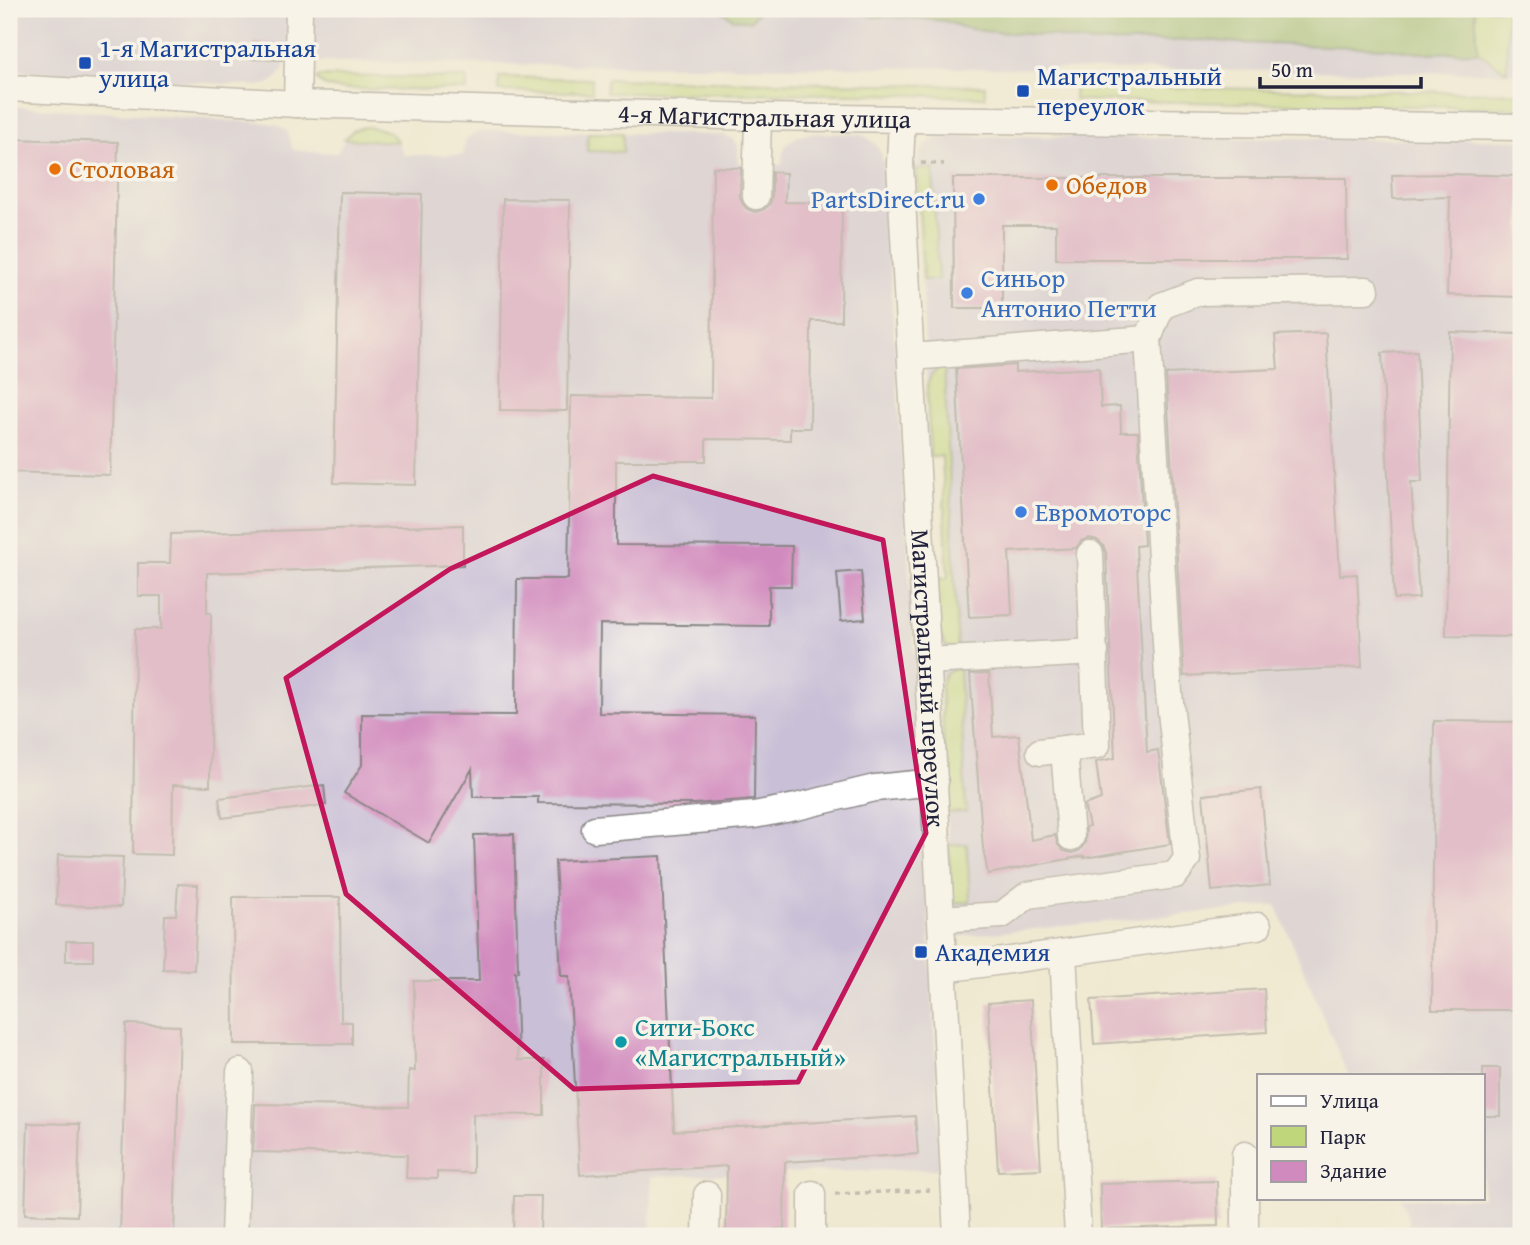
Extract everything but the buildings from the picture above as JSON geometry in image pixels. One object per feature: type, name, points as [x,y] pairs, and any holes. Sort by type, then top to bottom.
[{"type":"street","points":[[297,104],[299,9]]},
{"type":"street","name":"4-я Магистральная улица","points":[[9,88],[297,104],[758,117],[1521,127]]},
{"type":"street","points":[[756,196],[758,117]]},
{"type":"street","name":"Магистральный переулок","points":[[902,119],[900,163],[935,782],[957,1236]]},
{"type":"street","points":[[941,919],[1002,915],[1028,895],[1175,875],[1186,859],[1169,693],[1148,339],[1161,306],[1198,292],[1366,290]]},
{"type":"street","points":[[911,357],[1148,339]]},
{"type":"street","points":[[1071,837],[1052,750],[1097,745],[1090,554]]},
{"type":"street","points":[[927,661],[1095,652]]},
{"type":"street","points":[[595,829],[754,815],[874,788],[935,782]]},
{"type":"street","points":[[944,969],[1258,926]]},
{"type":"street","points":[[1063,953],[1078,1236]]},
{"type":"street","points":[[234,1236],[240,1072]]},
{"type":"street","points":[[1245,1155],[1245,1236]]},
{"type":"street","points":[[812,1236],[823,1194]]},
{"type":"street","points":[[706,1236],[707,1195]]},
{"type":"path","points":[[917,163],[944,164]]},
{"type":"path","points":[[823,1194],[933,1190]]},
{"type":"highlighted area","points":[[653,476],[883,540],[926,833],[798,1082],[574,1089],[346,894],[286,678],[450,569]]},
{"type":"shaded area","points":[[9,9],[1521,9],[1521,73],[285,61],[278,77],[268,84],[257,86],[9,70]]},
{"type":"shaded area","points":[[9,106],[266,123],[287,131],[293,150],[311,152],[337,153],[346,137],[354,130],[364,127],[389,131],[404,155],[463,155],[465,142],[470,136],[486,131],[723,135],[734,139],[738,145],[738,163],[782,165],[786,145],[796,137],[809,133],[858,134],[876,145],[883,163],[922,782],[941,1169],[652,1176],[651,1236],[9,1236]]},
{"type":"shaded area","points":[[938,138],[1521,140],[1521,1236],[1409,1236],[1409,1219],[1401,1200],[1484,1200],[1484,1074],[1348,1074],[1276,905],[953,937],[936,579],[948,578],[942,456],[930,457],[917,163],[927,144]]},
{"type":"green space","points":[[719,9],[761,9],[750,21],[733,19]]},
{"type":"green space","points":[[856,9],[1475,9],[1478,52],[1419,53],[1387,48],[1204,40],[1093,43],[1054,36],[982,31],[945,21],[874,17]]},
{"type":"green space","points":[[1475,9],[1507,9],[1507,72],[1478,52]]},
{"type":"green space","points":[[320,76],[467,78],[467,90],[339,89],[321,83],[316,79]]},
{"type":"green space","points":[[499,77],[592,79],[592,92],[499,91]]},
{"type":"green space","points":[[607,79],[985,86],[985,97],[606,93]]},
{"type":"green space","points":[[1075,86],[1521,93],[1521,108],[1074,100]]},
{"type":"green space","points":[[364,127],[384,130],[398,142],[344,139],[354,130]]},
{"type":"green space","points":[[588,133],[623,133],[623,152],[587,151]]},
{"type":"green space","points":[[917,169],[933,169],[938,280],[923,280]]},
{"type":"green space","points":[[944,365],[958,651],[946,646],[939,633],[936,579],[948,578],[942,456],[930,457],[927,390],[932,375]]},
{"type":"green space","points":[[959,666],[966,812],[947,813],[941,685],[947,673]]},
{"type":"green space","points":[[967,844],[970,902],[951,903],[949,845]]},
{"type":"place","name":"1-я Магистральная улица","points":[[85,63]]},
{"type":"place","name":"Магистральный переулок","points":[[1023,91]]},
{"type":"place","name":"Столовая","points":[[55,169]]},
{"type":"place","name":"Обедов","points":[[1052,185]]},
{"type":"place","name":"PartsDirect.ru","points":[[979,199]]},
{"type":"place","name":"Синьор Антонио Петти","points":[[967,293]]},
{"type":"place","name":"Евромоторс","points":[[1021,512]]},
{"type":"place","name":"Академия","points":[[921,952]]},
{"type":"place","name":"Сити-Бокс «Магистральный»","points":[[621,1042]]}]
